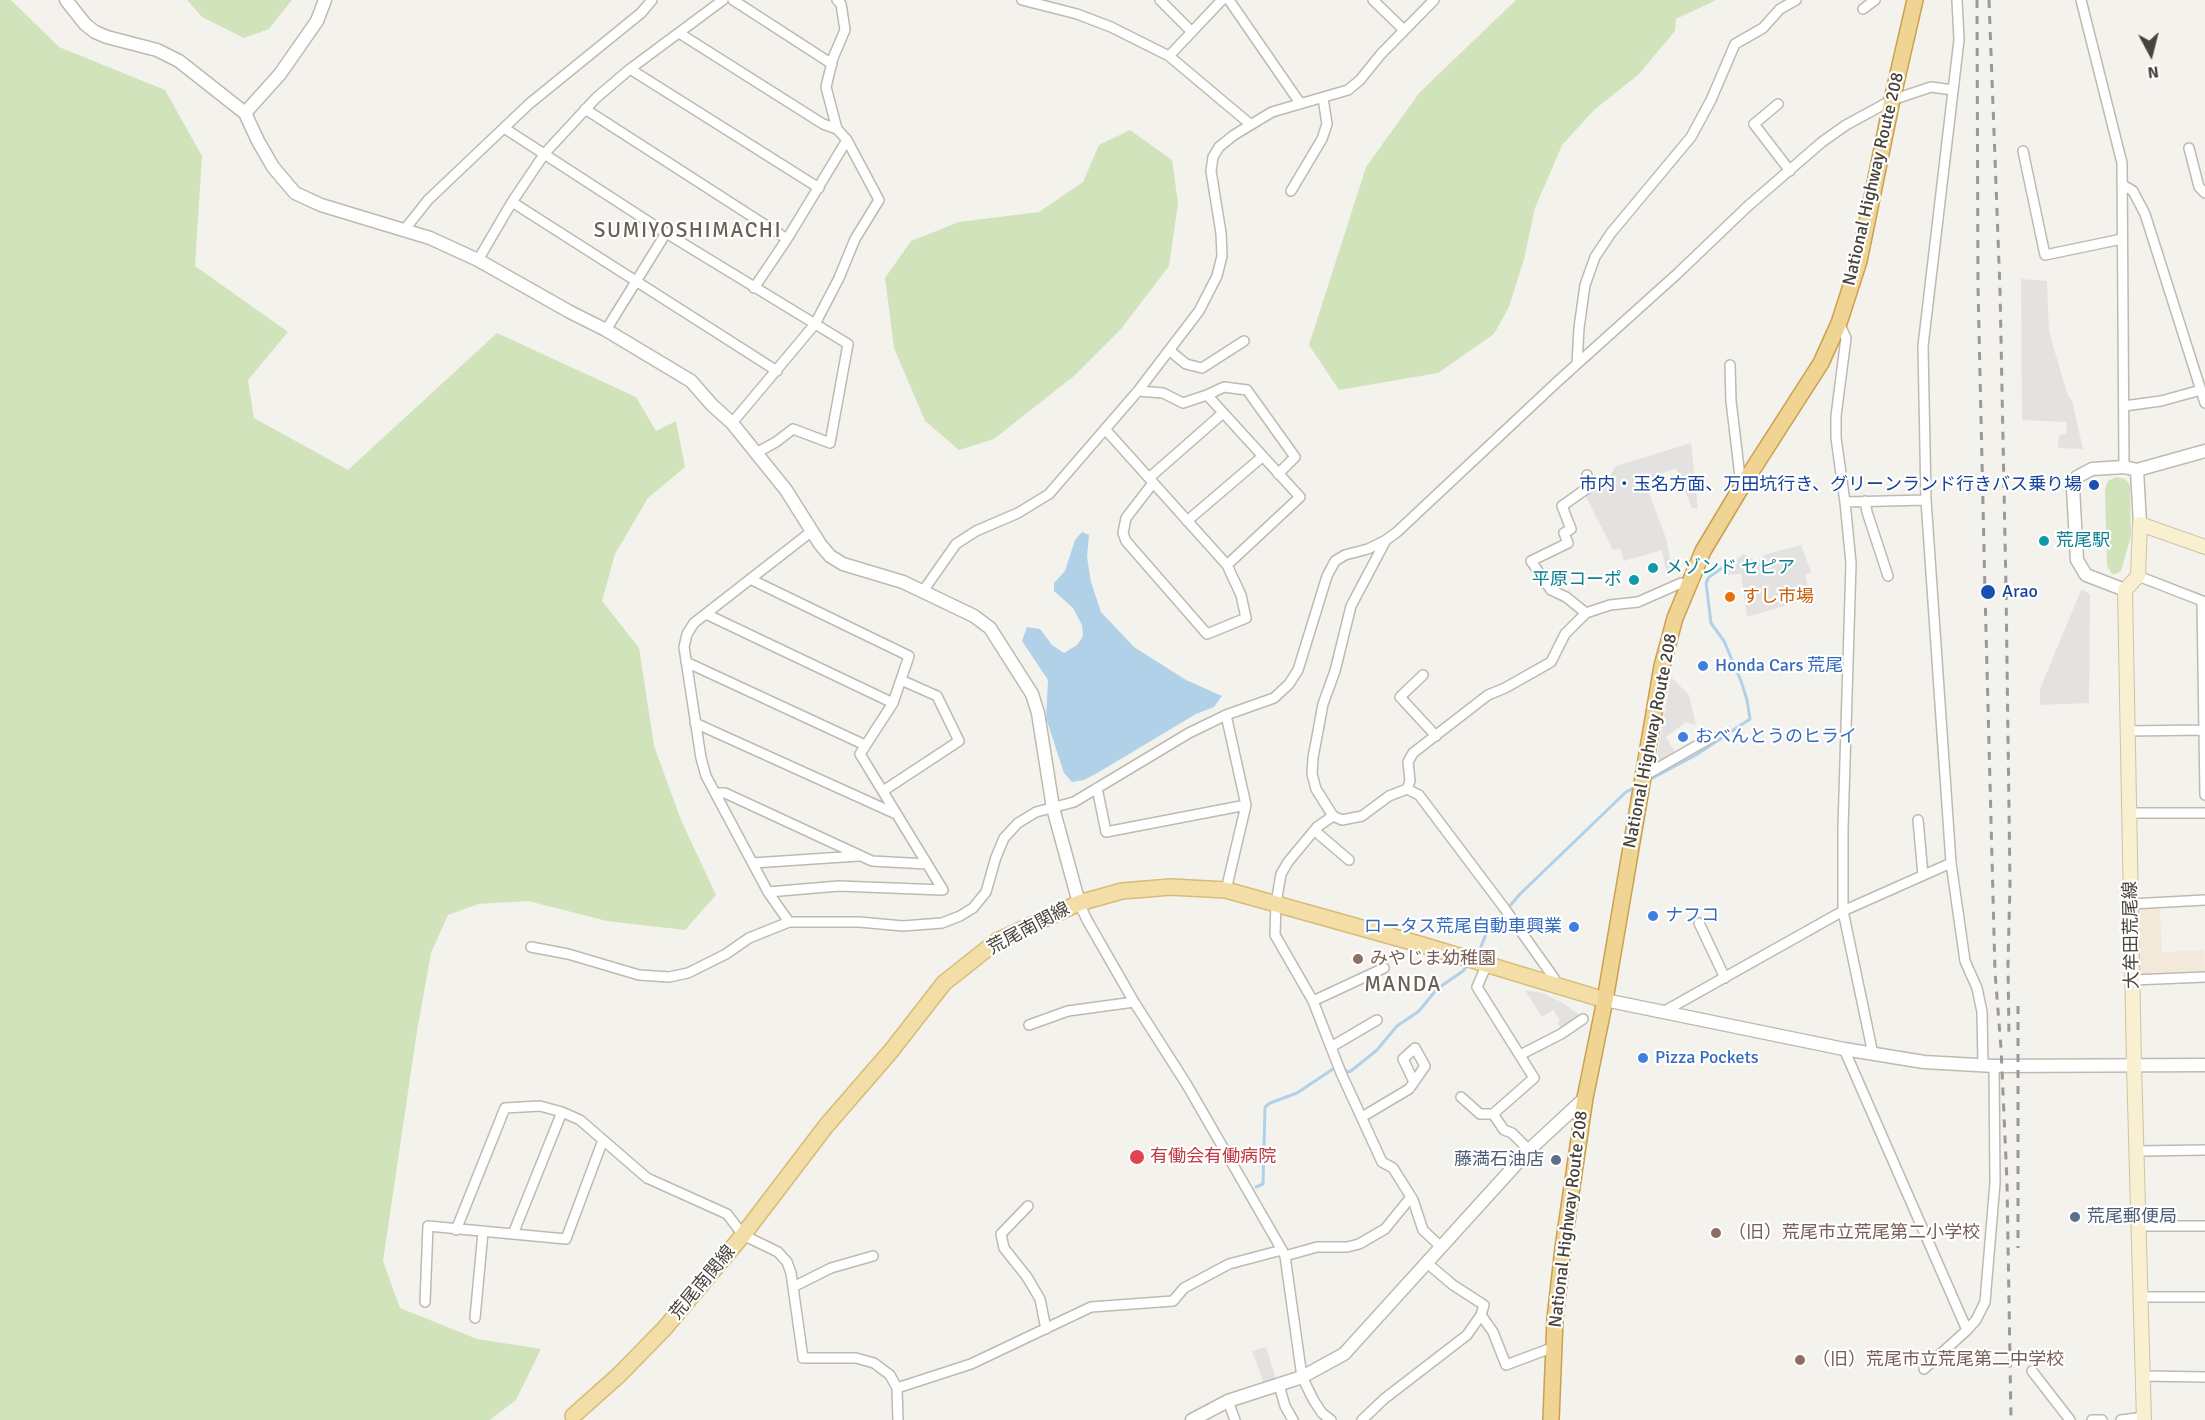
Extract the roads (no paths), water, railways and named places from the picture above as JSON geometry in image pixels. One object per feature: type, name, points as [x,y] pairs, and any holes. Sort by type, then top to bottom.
[{"type":"highway","name":"National Highway Route 208","points":[[1551,1420],[1554,1347],[1563,1248],[1585,1098],[1605,1000],[1662,666],[1675,618],[1703,551],[1816,371],[1839,323],[1859,261],[1915,0]]},
{"type":"main road","points":[[2125,590],[2138,576],[2140,525],[2205,546]]},
{"type":"main road","name":"大牟田荒尾線","points":[[2125,590],[2134,1066],[2144,1418]]},
{"type":"main road","name":"荒尾南関線","points":[[573,1416],[619,1375],[664,1329],[743,1235],[826,1126],[891,1051],[944,983],[998,941],[1079,903],[1132,890],[1171,887],[1226,890],[1605,1000]]},
{"type":"street","points":[[66,0],[85,24],[95,32],[157,50],[179,61],[245,113],[273,167],[295,193],[321,204],[405,229],[478,260],[606,330],[690,381],[732,423],[786,490],[830,556],[843,564],[903,582],[974,616],[990,628],[1032,694],[1038,713],[1053,808],[1079,903],[1134,1002],[1187,1085],[1284,1253],[1302,1377],[1322,1413],[1331,1420]]},
{"type":"street","points":[[245,113],[280,74],[317,21],[325,0]]},
{"type":"street","points":[[405,229],[428,200],[529,104],[640,13],[652,0]]},
{"type":"street","points":[[478,260],[512,202],[545,153],[585,109],[630,69],[723,0]]},
{"type":"street","points":[[732,0],[832,64]]},
{"type":"street","points":[[732,423],[815,324],[839,278],[855,239],[879,200],[847,140],[837,129],[826,87],[833,58],[845,30],[841,4],[837,0]]},
{"type":"street","points":[[1022,0],[1077,14],[1111,27],[1169,56],[1250,124]]},
{"type":"street","points":[[1160,0],[1192,32]]},
{"type":"street","points":[[1169,56],[1222,0]]},
{"type":"street","points":[[1229,0],[1300,103]]},
{"type":"street","points":[[1373,0],[1404,30]]},
{"type":"street","points":[[923,591],[956,544],[976,531],[1018,513],[1049,494],[1138,391],[1199,310],[1217,276],[1222,255],[1221,233],[1210,171],[1213,157],[1219,147],[1250,124],[1272,112],[1348,90],[1434,0]]},
{"type":"street","points":[[1578,364],[1579,328],[1585,285],[1595,257],[1611,233],[1690,137],[1711,99],[1735,44],[1763,28],[1780,9],[1796,0]]},
{"type":"street","points":[[1863,9],[1875,0]]},
{"type":"street","points":[[1924,1369],[1967,1330],[1976,1320],[1985,1302],[1995,1183],[1988,1066],[1982,1012],[1977,988],[1965,961],[1951,863],[1926,500],[1923,346],[1959,40],[1958,0]]},
{"type":"street","points":[[2081,0],[2122,163],[2124,406],[2140,525]]},
{"type":"street","points":[[679,33],[823,124],[837,129]]},
{"type":"street","points":[[630,69],[819,188]]},
{"type":"street","points":[[531,947],[568,954],[639,975],[669,977],[688,973],[726,954],[749,938],[789,922],[859,922],[903,926],[942,923],[973,909],[986,892],[996,857],[1005,838],[1018,823],[1036,812],[1074,802],[1189,733],[1226,715],[1274,698],[1289,684],[1299,670],[1327,576],[1335,561],[1386,540],[1677,274],[1748,206],[1822,142],[1846,125],[1892,100],[1931,87],[1953,90]]},
{"type":"street","points":[[1291,191],[1322,139],[1327,124],[1323,98]]},
{"type":"street","points":[[1778,104],[1754,124],[1790,171]]},
{"type":"street","points":[[585,109],[787,239]]},
{"type":"street","points":[[504,128],[666,233],[848,344],[830,442],[793,429],[756,453]]},
{"type":"street","points":[[754,288],[787,239],[847,140]]},
{"type":"street","points":[[2189,148],[2199,187],[2205,194]]},
{"type":"street","points":[[2023,151],[2045,255],[2122,239]]},
{"type":"street","points":[[2123,185],[2133,190],[2145,214],[2205,403]]},
{"type":"street","points":[[512,202],[777,371]]},
{"type":"street","points":[[606,330],[666,233]]},
{"type":"street","points":[[1839,323],[1846,338],[1836,416],[1836,438],[1851,563],[1843,828],[1843,911],[1874,1054]]},
{"type":"street","points":[[1169,350],[1186,364],[1202,368],[1244,341]]},
{"type":"street","points":[[1730,365],[1731,402],[1742,486]]},
{"type":"street","points":[[1138,391],[1163,393],[1183,403],[1224,387],[1247,390],[1295,457],[1278,474]]},
{"type":"street","points":[[2124,406],[2162,401],[2201,390]]},
{"type":"street","points":[[1207,395],[1300,497],[1227,565]]},
{"type":"street","points":[[1105,429],[1151,481],[1227,565],[1242,595],[1246,618],[1207,634],[1126,541],[1123,533],[1132,508],[1151,481],[1222,413]]},
{"type":"street","points":[[2125,590],[2086,575],[2077,560],[2073,488],[2077,477],[2092,469],[2131,469],[2205,451]]},
{"type":"street","points":[[1187,521],[1262,457]]},
{"type":"street","points":[[1586,613],[1566,597],[1551,590],[1531,561],[1568,543],[1564,533],[1571,529],[1562,506],[1586,489],[1589,485],[1587,475]]},
{"type":"street","points":[[1845,502],[1926,500]]},
{"type":"street","points":[[1865,501],[1888,576]]},
{"type":"street","points":[[789,922],[768,892],[706,776],[695,723],[684,647],[687,634],[694,623],[812,531]]},
{"type":"street","points":[[1386,540],[1351,606],[1335,671],[1323,704],[1312,774],[1316,789],[1333,816],[1342,820],[1362,816],[1389,796],[1407,789],[1419,795],[1554,978],[1551,984]]},
{"type":"street","points":[[2138,576],[2204,601],[2205,795]]},
{"type":"street","points":[[750,579],[909,656],[893,703],[860,754],[943,890],[839,886],[768,892]]},
{"type":"street","points":[[1407,789],[1410,781],[1408,762],[1413,753],[1488,695],[1551,662],[1565,634],[1586,613],[1610,605],[1638,602],[1681,582],[1688,585]]},
{"type":"street","points":[[706,614],[893,703]]},
{"type":"street","points":[[686,662],[865,746]]},
{"type":"street","points":[[1423,675],[1400,697],[1436,736]]},
{"type":"street","points":[[882,791],[959,741],[938,696],[901,680]]},
{"type":"street","points":[[1226,715],[1246,805],[1226,890]]},
{"type":"street","points":[[695,723],[896,814]]},
{"type":"street","points":[[2128,731],[2205,730]]},
{"type":"street","points":[[1642,775],[1712,737]]},
{"type":"street","points":[[1097,788],[1106,832],[1246,805]]},
{"type":"street","points":[[715,793],[725,793],[872,861],[927,864]]},
{"type":"street","points":[[2129,813],[2205,813]]},
{"type":"street","points":[[1333,816],[1315,831],[1288,862],[1281,874],[1276,903],[1275,935],[1313,1001],[1382,1162],[1393,1168],[1411,1197],[1423,1230],[1440,1246]]},
{"type":"street","points":[[1918,820],[1923,875]]},
{"type":"street","points":[[1315,831],[1349,860]]},
{"type":"street","points":[[753,863],[861,856]]},
{"type":"street","points":[[1662,1013],[1843,911],[1951,863]]},
{"type":"street","points":[[2131,903],[2205,900]]},
{"type":"street","points":[[1699,923],[1725,978]]},
{"type":"street","points":[[1461,1096],[1480,1114],[1493,1114],[1534,1078],[1477,987],[1487,964]]},
{"type":"street","points":[[1313,1001],[1384,968]]},
{"type":"street","points":[[2133,980],[2205,977]]},
{"type":"street","points":[[1605,1000],[1844,1049],[1924,1062],[1988,1066],[2205,1065]]},
{"type":"street","points":[[1029,1025],[1068,1011],[1134,1002]]},
{"type":"street","points":[[1520,1055],[1561,1034],[1582,1019]]},
{"type":"street","points":[[1331,1047],[1377,1020]]},
{"type":"street","points":[[1844,1049],[1967,1330]]},
{"type":"street","points":[[1362,1117],[1409,1089],[1414,1082]]},
{"type":"street","points":[[1192,1420],[1228,1401],[1302,1377],[1344,1354],[1529,1150],[1585,1098]]},
{"type":"street","points":[[456,1230],[505,1108],[540,1106],[562,1112],[580,1120],[647,1178],[727,1214],[743,1235],[778,1252],[787,1262],[793,1287],[803,1358],[856,1358],[874,1363],[890,1375],[897,1388],[898,1420]]},
{"type":"street","points":[[513,1234],[562,1112]]},
{"type":"street","points":[[1493,1114],[1504,1130],[1512,1133],[1529,1150]]},
{"type":"street","points":[[425,1302],[428,1226],[566,1239],[603,1140]]},
{"type":"street","points":[[2138,1151],[2205,1150]]},
{"type":"street","points":[[897,1388],[971,1364],[1091,1307],[1173,1301],[1184,1288],[1229,1264],[1317,1247],[1347,1247],[1385,1229],[1411,1197]]},
{"type":"street","points":[[1028,1206],[1001,1234],[1004,1248],[1028,1277],[1040,1299],[1046,1329]]},
{"type":"street","points":[[2139,1226],[2205,1226]]},
{"type":"street","points":[[475,1318],[483,1232]]},
{"type":"street","points":[[793,1287],[831,1268],[873,1256]]},
{"type":"street","points":[[1362,1420],[1384,1399],[1467,1335],[1481,1315],[1484,1305],[1453,1285],[1427,1263]]},
{"type":"street","points":[[2142,1297],[2205,1297]]},
{"type":"street","points":[[1481,1315],[1493,1332],[1506,1365],[1554,1347]]},
{"type":"street","points":[[2032,1371],[2070,1420]]},
{"type":"street","points":[[2143,1376],[2205,1377]]},
{"type":"street","points":[[1279,1385],[1293,1420]]},
{"type":"street","points":[[1228,1401],[1234,1420]]},
{"type":"street","points":[[2121,1420],[2144,1418]]},
{"type":"street","points":[[2092,1420],[2102,1420]]},
{"type":"water","points":[[1082,532],[1089,535],[1087,557],[1091,582],[1101,612],[1134,647],[1186,680],[1222,696],[1214,707],[1196,714],[1084,780],[1072,782],[1064,773],[1046,718],[1048,680],[1022,641],[1027,627],[1040,629],[1052,645],[1064,653],[1077,645],[1083,636],[1082,625],[1073,608],[1054,591],[1054,583],[1065,571],[1075,540]]},
{"type":"waterway","points":[[1649,780],[1696,755],[1750,719],[1741,681],[1724,641],[1711,623],[1706,583],[1709,577],[1722,568]]},
{"type":"waterway","points":[[1476,955],[1486,934],[1520,894],[1626,792],[1635,787]]},
{"type":"waterway","points":[[1343,1067],[1347,1072],[1351,1071],[1377,1050],[1397,1026],[1419,1011],[1437,989],[1468,965]]},
{"type":"waterway","points":[[1256,1187],[1263,1184],[1265,1107],[1297,1093],[1336,1067]]},
{"type":"railway","points":[[1977,0],[1978,287],[1985,592],[1995,972],[2007,1182],[2011,1420]]},
{"type":"railway","points":[[1989,0],[2000,290],[2006,588],[2010,884],[2009,1039]]},
{"type":"railway","points":[[2018,1006],[2018,1248]]},
{"type":"place","name":"市内・玉名方面、万田坑行き、グリーンランド行きバス乗り場","points":[[2094,485]]},
{"type":"place","name":"荒尾駅","points":[[2044,541]]},
{"type":"place","name":"メゾンド セピア","points":[[1653,568]]},
{"type":"place","name":"平原コーポ","points":[[1634,580]]},
{"type":"place","name":"Arao","points":[[1988,592]]},
{"type":"place","name":"すし市場","points":[[1730,597]]},
{"type":"place","name":"Honda Cars 荒尾","points":[[1703,666]]},
{"type":"place","name":"おべんとうのヒライ","points":[[1683,737]]},
{"type":"place","name":"ナフコ","points":[[1653,916]]},
{"type":"place","name":"ロータス荒尾自動車興業","points":[[1574,927]]},
{"type":"place","name":"みやじま幼稚園","points":[[1358,959]]},
{"type":"place","name":"Pizza Pockets","points":[[1643,1058]]},
{"type":"place","name":"有働会有働病院","points":[[1137,1157]]},
{"type":"place","name":"藤満石油店","points":[[1556,1160]]},
{"type":"place","name":"荒尾郵便局","points":[[2075,1217]]},
{"type":"place","name":"（旧）荒尾市立荒尾第二小学校","points":[[1716,1233]]},
{"type":"place","name":"（旧）荒尾市立荒尾第二中学校","points":[[1800,1360]]},
{"type":"district","name":"SUMIYOSHIMACHI","points":[[688,231]]},
{"type":"district","name":"MANDA","points":[[1403,985]]}]
